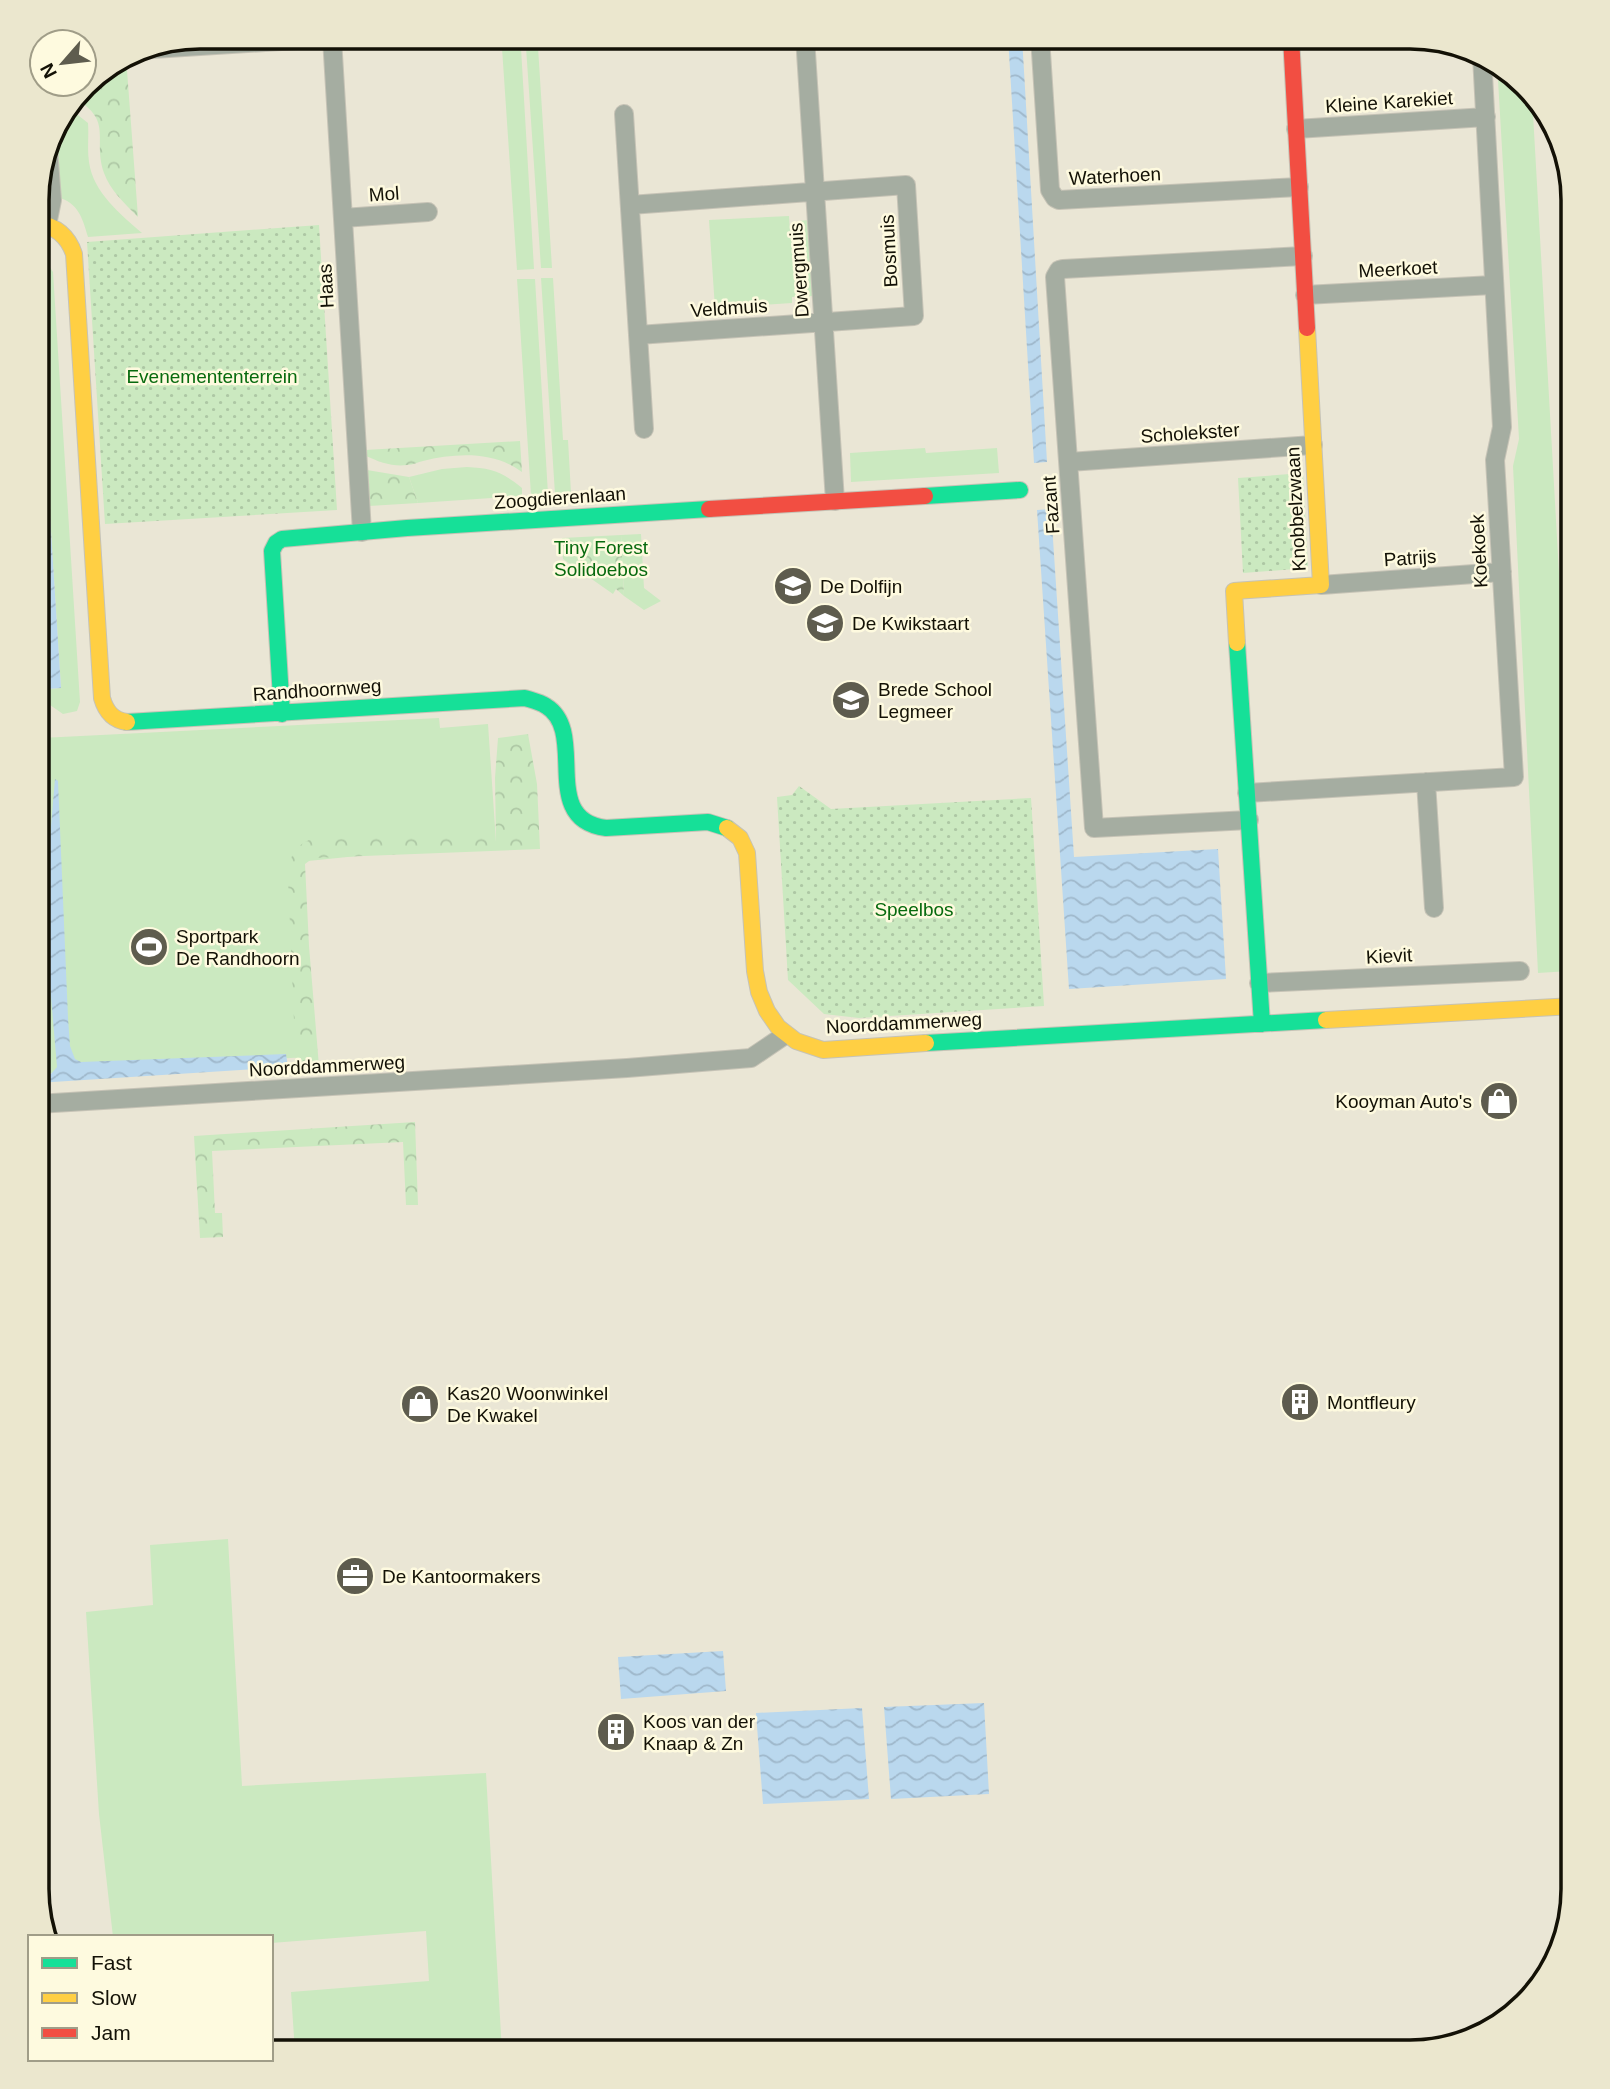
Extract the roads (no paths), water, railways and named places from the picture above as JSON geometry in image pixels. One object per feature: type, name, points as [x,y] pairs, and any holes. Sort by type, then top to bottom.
[{"type":"street","name":"Haas","points":[[333,49],[362,532]]},
{"type":"street","name":"Dwergmuis","points":[[806,49],[835,501]]},
{"type":"street","name":"Waterhoen","points":[[1041,49],[1050,190],[1055,198],[1059,200],[1299,187]]},
{"type":"street","name":"Knobbelzwaan","points":[[1262,1024],[1234,591],[1321,585],[1292,49]]},
{"type":"street","name":"Koekoek","points":[[1247,793],[1514,777],[1495,460],[1502,427],[1483,68]]},
{"type":"street","points":[[624,114],[644,429]]},
{"type":"street","name":"Kleine Karekiet","points":[[1296,130],[1486,117]]},
{"type":"street","points":[[49,208],[52,201],[50,181]]},
{"type":"street","name":"Bosmuis","points":[[815,193],[906,185],[914,316],[823,322]]},
{"type":"street","points":[[630,205],[815,193]]},
{"type":"street","name":"Mol","points":[[343,218],[428,212]]},
{"type":"street","name":"Randhoornweg","points":[[49,227],[66,237],[74,254],[104,707],[113,718],[128,723],[534,699],[555,713],[563,729],[569,799],[583,819],[603,828],[708,822],[725,826],[738,836],[746,849],[748,862],[759,993],[767,1015],[785,1035]]},
{"type":"street","name":"Fazant","points":[[1249,820],[1094,828],[1055,277],[1059,270],[1303,256]]},
{"type":"street","name":"Meerkoet","points":[[1305,295],[1493,285]]},
{"type":"street","name":"Veldmuis","points":[[638,335],[823,322]]},
{"type":"street","name":"Scholekster","points":[[1069,462],[1313,445]]},
{"type":"street","name":"Zoogdierenlaan","points":[[282,714],[272,551],[276,542],[282,538],[1020,490]]},
{"type":"street","name":"Patrijs","points":[[1321,585],[1502,572]]},
{"type":"street","points":[[1426,782],[1434,908]]},
{"type":"street","name":"Kievit","points":[[1259,983],[1520,971]]},
{"type":"street","name":"Noorddammerweg","points":[[49,1103],[751,1058],[785,1035],[823,1051],[896,1044],[1561,1007]]},
{"type":"water","points":[[1009,49],[1023,49],[1047,462],[1034,463]]},
{"type":"water","points":[[49,500],[61,688],[49,689]]},
{"type":"water","points":[[1051,509],[1074,857],[1218,849],[1226,979],[1069,989],[1037,510]]},
{"type":"water","points":[[55,779],[58,781],[70,1046],[75,1059],[81,1062],[286,1054],[288,1067],[49,1082],[49,1074],[57,1067],[49,973],[49,849]]},
{"type":"water","points":[[723,1651],[726,1691],[621,1699],[618,1657]]},
{"type":"water","points":[[984,1703],[989,1794],[891,1799],[884,1707]]},
{"type":"water","points":[[862,1708],[869,1799],[763,1804],[756,1713]]},
{"type":"place","name":"De Dolfijn","points":[[793,586]]},
{"type":"place","name":"De Kwikstaart","points":[[825,623]]},
{"type":"place","name":"Brede School Legmeer","points":[[851,700]]},
{"type":"place","name":"Sportpark De Randhoorn","points":[[149,947]]},
{"type":"place","name":"Kooyman Auto's","points":[[1499,1101]]},
{"type":"place","name":"Montfleury","points":[[1300,1402]]},
{"type":"place","name":"Kas20 Woonwinkel De Kwakel","points":[[420,1404]]},
{"type":"place","name":"De Kantoormakers","points":[[355,1576]]},
{"type":"place","name":"Koos van der Knaap & Zn","points":[[616,1732]]},
{"type":"park label","name":"Evenemententerrein","points":[[212,376]]},
{"type":"park label","name":"Tiny Forest Solidoebos","points":[[601,558]]},
{"type":"park label","name":"Speelbos","points":[[914,909]]}]
